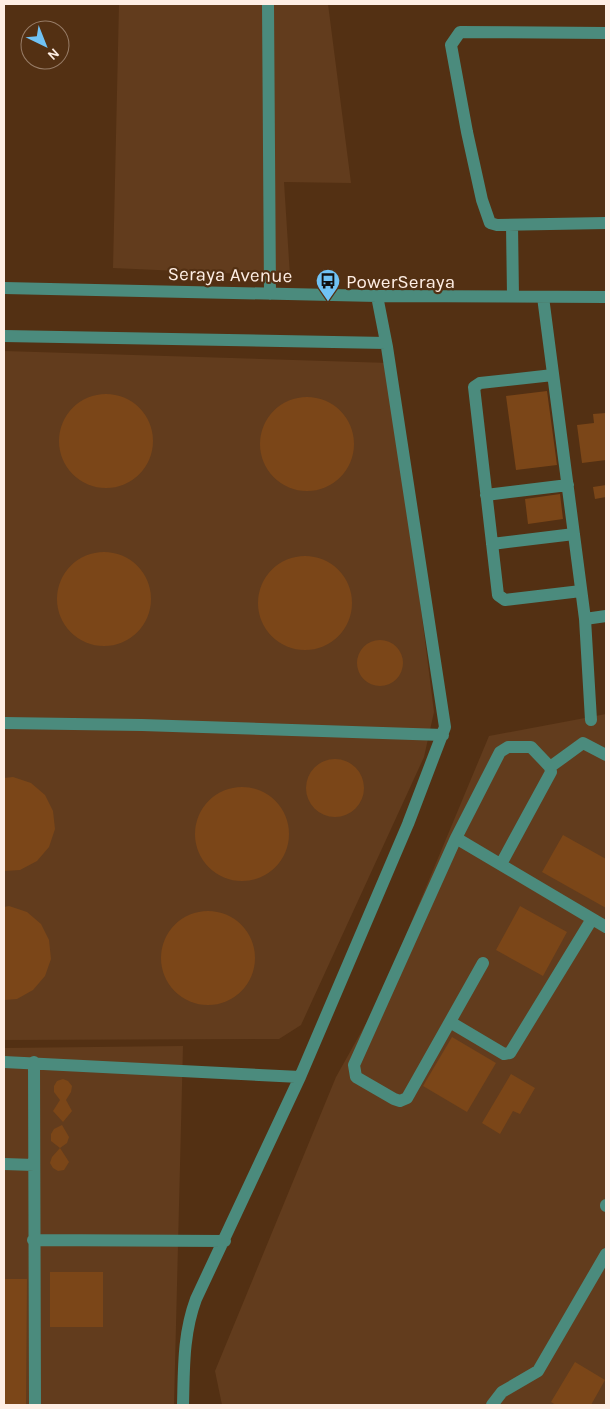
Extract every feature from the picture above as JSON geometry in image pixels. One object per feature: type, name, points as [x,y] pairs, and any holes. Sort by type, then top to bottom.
[{"type":"street","points":[[268,4],[270,294]]},
{"type":"street","points":[[606,33],[460,32],[451,45],[467,132],[488,221],[494,225],[512,226],[606,223]]},
{"type":"street","points":[[512,226],[513,296]]},
{"type":"street","name":"Seraya Avenue","points":[[4,288],[377,296],[606,297]]},
{"type":"street","points":[[183,1405],[184,1345],[188,1320],[300,1077],[408,824],[443,734],[444,717],[429,632],[386,343],[377,296]]},
{"type":"street","points":[[543,296],[585,619],[591,720]]},
{"type":"street","points":[[4,336],[386,343]]},
{"type":"street","points":[[554,375],[480,383],[475,385],[473,390],[498,595],[502,600],[581,591]]},
{"type":"street","points":[[486,495],[568,485]]},
{"type":"street","points":[[492,544],[574,534]]},
{"type":"street","points":[[585,619],[606,616]]},
{"type":"street","points":[[4,723],[443,734]]},
{"type":"street","points":[[550,767],[583,743],[606,755]]},
{"type":"street","points":[[483,962],[408,1096],[403,1100],[394,1099],[359,1080],[354,1074],[354,1064],[456,838],[500,752],[508,747],[531,747],[550,767],[550,776],[501,864]]},
{"type":"street","points":[[456,838],[606,927]]},
{"type":"street","points":[[450,1022],[504,1054],[510,1053],[592,919]]},
{"type":"street","points":[[4,1062],[34,1062],[300,1077]]},
{"type":"street","points":[[34,1062],[33,1240],[35,1405]]},
{"type":"street","points":[[4,1164],[34,1165]]},
{"type":"street","points":[[33,1240],[225,1241]]},
{"type":"street","points":[[492,1405],[502,1392],[538,1371],[606,1254]]},
{"type":"shaded area","points":[[119,4],[328,4],[351,183],[284,182],[290,276],[113,268]]},
{"type":"shaded area","points":[[4,351],[390,363],[434,712],[424,757],[301,1025],[279,1039],[4,1040]]},
{"type":"shaded area","points":[[606,714],[606,1401],[604,1405],[222,1405],[215,1371],[336,1077],[378,1002],[489,736]]},
{"type":"shaded area","points":[[183,1046],[174,1405],[4,1405],[4,1048]]},
{"type":"building","points":[[547,391],[557,465],[516,470],[506,396]]},
{"type":"building","points":[[106,394],[124,398],[139,408],[149,423],[153,441],[149,459],[139,474],[124,484],[106,488],[88,484],[73,474],[63,459],[59,441],[63,423],[73,408],[88,398]]},
{"type":"building","points":[[307,397],[325,401],[340,411],[350,426],[354,444],[350,462],[340,477],[325,487],[307,491],[289,487],[274,477],[264,462],[260,444],[264,426],[274,411],[289,401]]},
{"type":"building","points":[[606,413],[606,460],[582,463],[577,425],[594,423],[593,414]]},
{"type":"building","points":[[606,485],[606,497],[595,499],[593,487]]},
{"type":"building","points":[[560,494],[563,519],[528,524],[525,499]]},
{"type":"building","points":[[104,552],[122,556],[137,566],[147,581],[151,599],[147,617],[137,632],[122,642],[104,646],[86,642],[71,632],[61,617],[57,599],[61,581],[71,566],[86,556]]},
{"type":"building","points":[[305,556],[323,560],[338,570],[348,585],[352,603],[348,621],[338,636],[323,646],[305,650],[287,646],[272,636],[262,621],[258,603],[262,585],[272,570],[287,560]]},
{"type":"building","points":[[376,640],[384,640],[393,644],[399,650],[403,663],[399,676],[393,682],[384,686],[376,686],[367,682],[361,676],[357,667],[357,659],[361,650],[367,644]]},
{"type":"building","points":[[329,759],[341,759],[356,767],[364,782],[364,794],[356,809],[341,817],[329,817],[314,809],[306,794],[306,782],[314,767]]},
{"type":"building","points":[[13,777],[31,783],[45,795],[53,811],[55,829],[49,847],[37,861],[20,870],[4,871],[4,778]]},
{"type":"building","points":[[242,787],[260,791],[275,801],[285,816],[289,834],[285,852],[275,867],[260,877],[242,881],[224,877],[209,867],[199,852],[195,834],[199,816],[209,801],[224,791]]},
{"type":"building","points":[[563,835],[606,859],[606,908],[542,872]]},
{"type":"building","points":[[9,906],[27,912],[41,924],[49,940],[51,959],[45,976],[33,990],[17,999],[4,1000],[4,907]]},
{"type":"building","points":[[520,906],[567,932],[543,976],[496,950]]},
{"type":"building","points":[[208,911],[226,915],[241,925],[251,940],[255,958],[251,976],[241,991],[226,1001],[208,1005],[190,1001],[175,991],[165,976],[161,958],[165,940],[175,925],[190,915]]},
{"type":"building","points":[[452,1037],[496,1063],[467,1112],[423,1086]]},
{"type":"building","points":[[511,1074],[535,1088],[520,1114],[513,1111],[500,1134],[482,1123]]},
{"type":"building","points":[[63,1079],[72,1086],[66,1100],[72,1111],[63,1122],[53,1111],[60,1100],[54,1092],[54,1086],[57,1081]]},
{"type":"building","points":[[62,1125],[69,1137],[67,1143],[60,1148],[51,1141],[51,1134],[54,1129]]},
{"type":"building","points":[[60,1148],[69,1162],[64,1170],[58,1171],[50,1163],[52,1157]]},
{"type":"building","points":[[50,1272],[103,1272],[103,1327],[50,1327]]},
{"type":"building","points":[[4,1279],[27,1279],[26,1405],[4,1405]]},
{"type":"building","points":[[575,1362],[605,1380],[591,1405],[556,1405],[551,1402]]},
{"type":"place","name":"PowerSeraya","points":[[328,302]]}]
